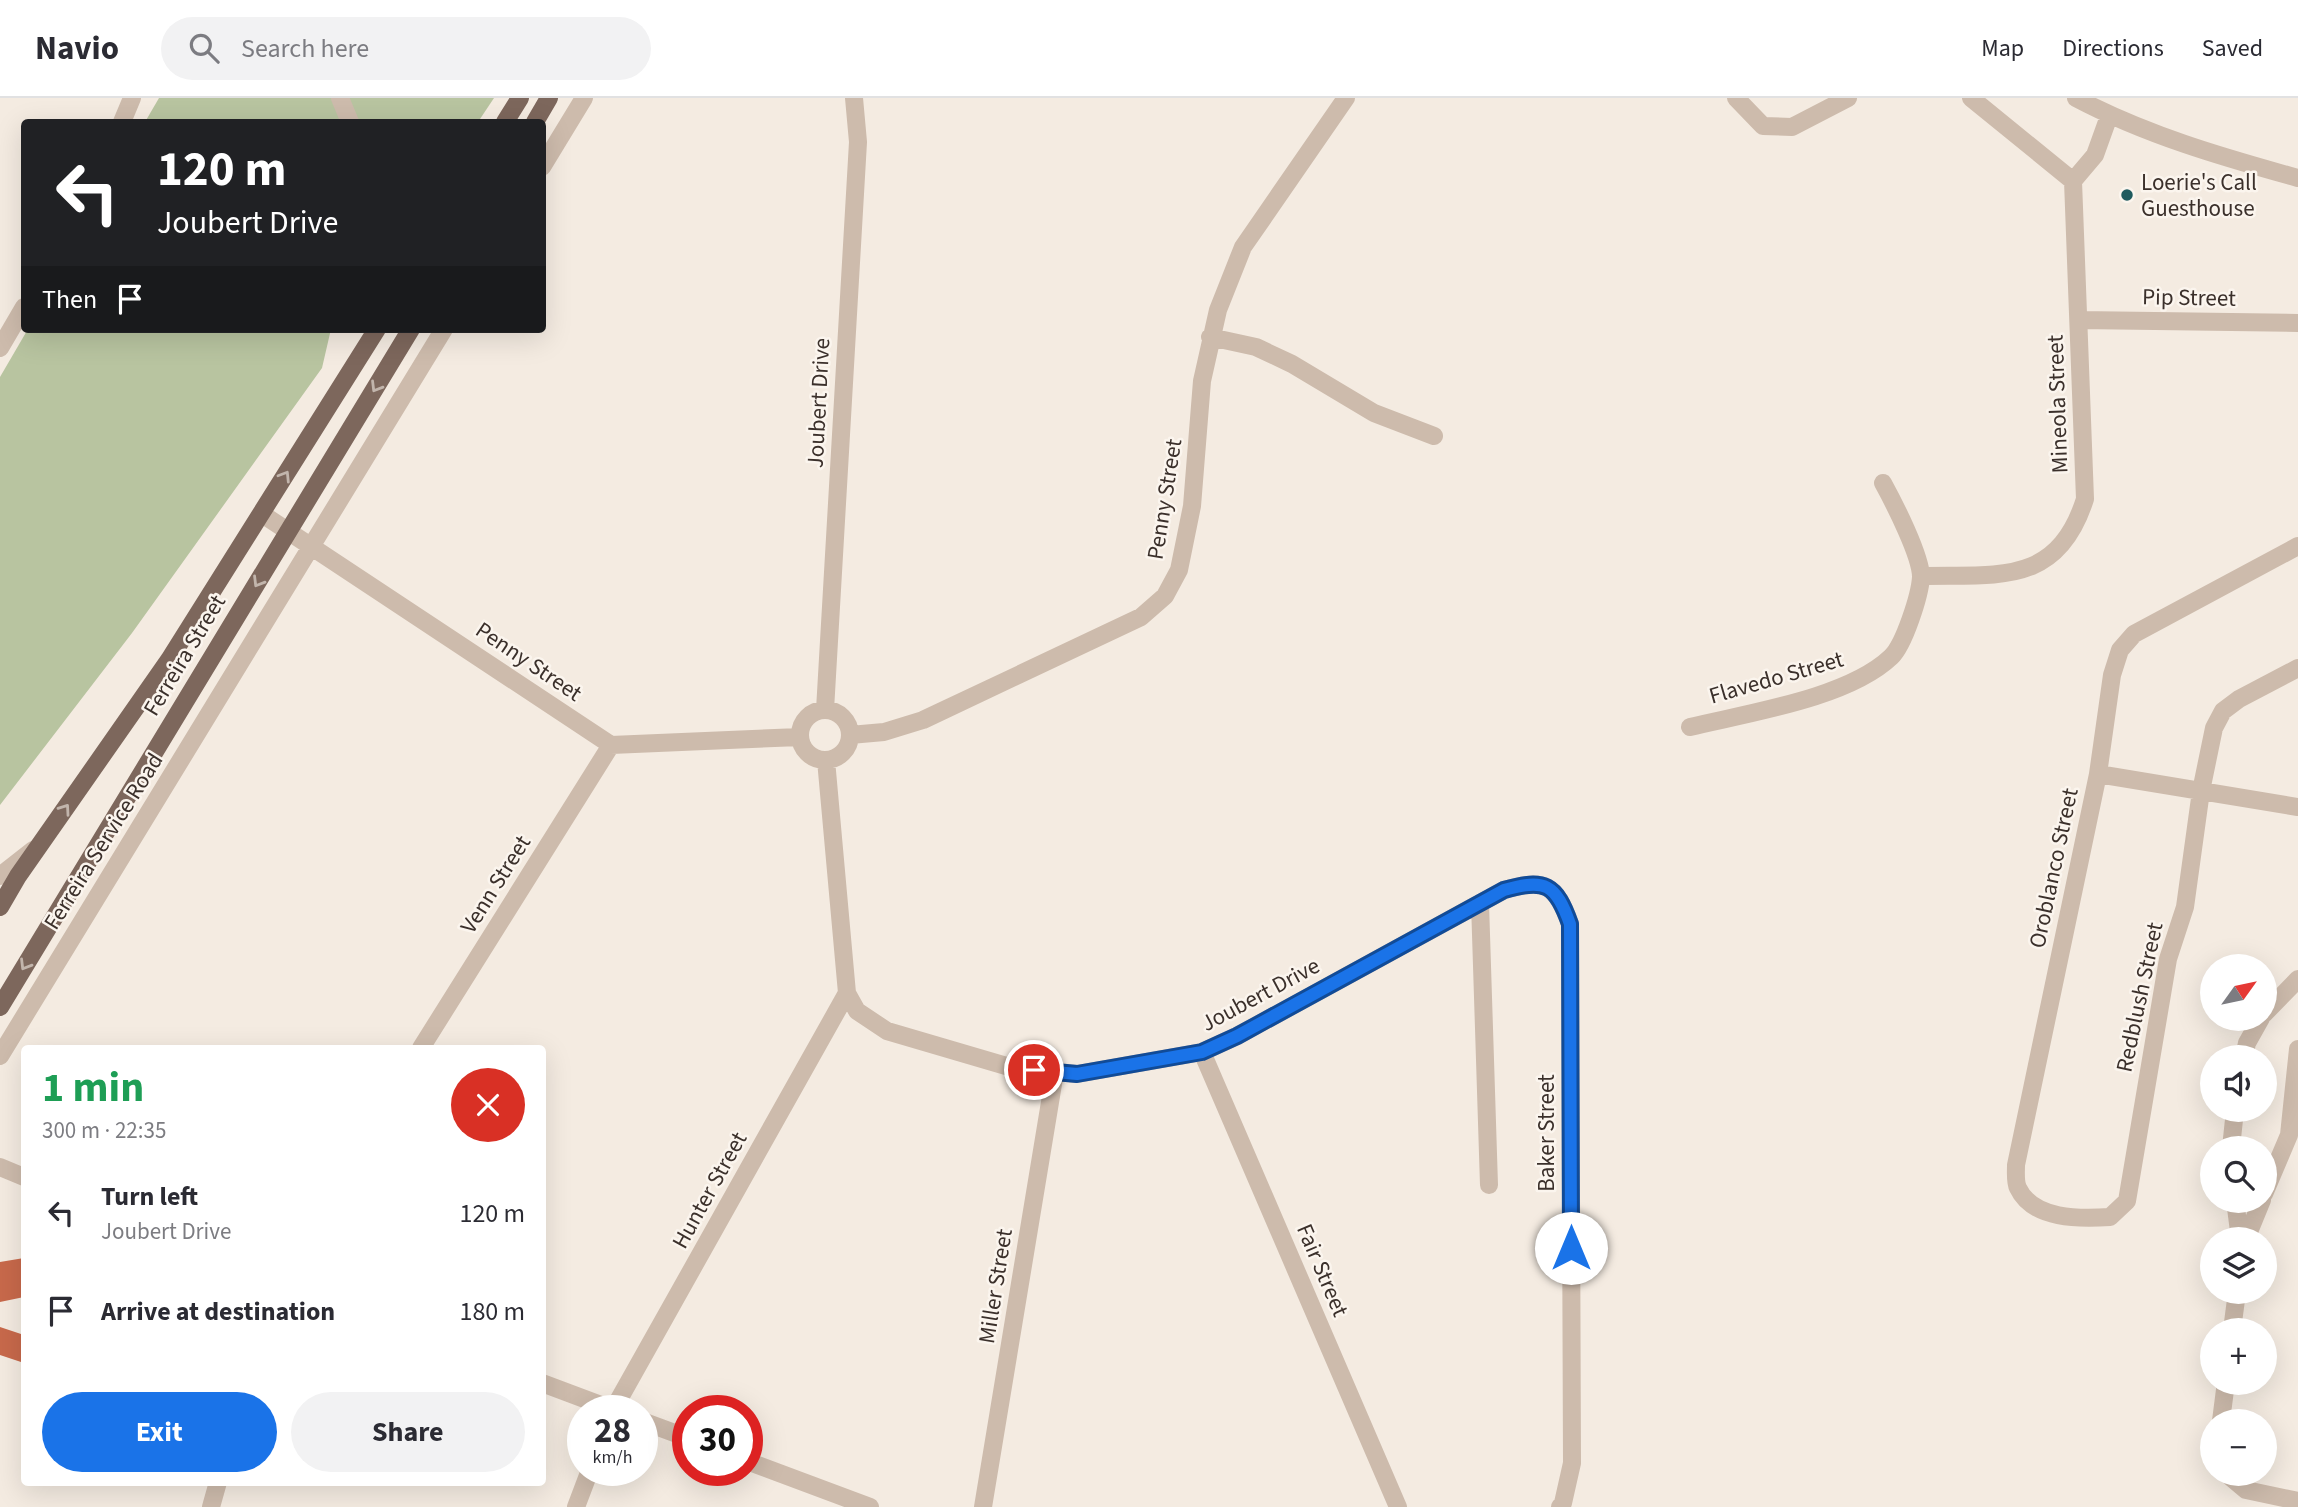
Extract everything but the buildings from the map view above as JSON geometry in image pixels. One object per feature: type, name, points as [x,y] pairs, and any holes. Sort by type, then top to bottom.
[{"type":"main road","points":[[507,119],[520,98]]},
{"type":"main road","points":[[537,119],[550,98]]},
{"type":"main road","name":"Ferreira Street","points":[[0,906],[169,660],[373,333]]},
{"type":"main road","name":"Ferreira Street","points":[[0,1007],[409,333]]},
{"type":"street","points":[[122,119],[132,98]]},
{"type":"street","points":[[340,98],[349,119]]},
{"type":"street","points":[[546,160],[584,98]]},
{"type":"street","name":"Joubert Drive","points":[[824,710],[858,142],[854,98]]},
{"type":"street","name":"Penny Street","points":[[850,735],[884,732],[923,720],[1141,617],[1165,596],[1179,570],[1192,506],[1202,381],[1218,310],[1243,247],[1346,98]]},
{"type":"street","points":[[1736,98],[1763,126],[1791,127],[1848,98]]},
{"type":"street","points":[[1971,98],[2073,181],[2095,155],[2109,116]]},
{"type":"street","points":[[2076,98],[2109,116],[2213,155],[2298,178]]},
{"type":"street","name":"Mineola Street","points":[[1921,576],[2015,573],[2039,564],[2064,543],[2078,521],[2085,499],[2073,181]]},
{"type":"street","points":[[0,348],[21,312]]},
{"type":"street","name":"Pip Street","points":[[2079,320],[2298,323]]},
{"type":"street","name":"Ferreira Service Road","points":[[0,1056],[442,333]]},
{"type":"street","points":[[1210,337],[1256,347],[1292,364],[1374,413],[1434,436]]},
{"type":"street","points":[[1884,483],[1903,519],[1921,576]]},
{"type":"street","name":"Penny Street","points":[[262,514],[611,745]]},
{"type":"street","name":"Oroblanco Street","points":[[2118,1212],[2110,1217],[2088,1219],[2041,1211],[2029,1204],[2017,1186],[2016,1166],[2098,774],[2112,675],[2120,650],[2134,634],[2298,547]]},
{"type":"street","name":"Flavedo Street","points":[[1690,727],[1820,695],[1868,675],[1893,655],[1913,611],[1921,576]]},
{"type":"street","points":[[2201,791],[2214,728],[2223,711],[2239,699],[2298,668]]},
{"type":"street","points":[[824,710],[845,720],[850,735],[845,750],[833,759],[826,760],[811,756],[800,737],[804,721],[810,715],[824,710]]},
{"type":"street","points":[[611,745],[800,737]]},
{"type":"street","name":"Venn Street","points":[[423,1045],[611,745]]},
{"type":"street","points":[[826,760],[848,993]]},
{"type":"street","points":[[2098,774],[2298,807]]},
{"type":"street","name":"Redblush Street","points":[[2118,1212],[2127,1201],[2168,959],[2185,907],[2201,791]]},
{"type":"street","points":[[0,876],[39,846]]},
{"type":"street","name":"Joubert Drive","points":[[848,993],[857,1011],[887,1031],[1013,1068],[1077,1074],[1202,1052],[1237,1036],[1504,890],[1530,882],[1551,887]]},
{"type":"street","name":"Baker Street","points":[[1551,887],[1562,901],[1570,924],[1572,1463],[1560,1507]]},
{"type":"street","points":[[1480,903],[1489,1185]]},
{"type":"street","points":[[2277,1001],[2298,979]]},
{"type":"street","name":"Hunter Street","points":[[621,1395],[848,993]]},
{"type":"street","points":[[2277,1162],[2288,1135],[2298,1049]]},
{"type":"street","name":"Fair Street","points":[[1202,1052],[1398,1507]]},
{"type":"street","name":"Miller Street","points":[[983,1507],[1055,1072]]},
{"type":"street","points":[[0,1167],[21,1176]]},
{"type":"street","points":[[546,1385],[574,1395]]},
{"type":"street","points":[[763,1467],[870,1507]]},
{"type":"street","points":[[211,1507],[217,1486]]},
{"type":"street","points":[[576,1507],[584,1486]]},
{"type":"street","points":[[2241,1486],[2246,1490],[2298,1501]]},
{"type":"green space","points":[[159,98],[494,98],[480,119],[147,119]]},
{"type":"green space","points":[[26,333],[330,333],[322,368],[132,633],[0,805],[0,377]]},
{"type":"place","name":"Loerie's Call Guesthouse","points":[[2127,195]]},
{"type":"route","points":[[1034,1070],[1077,1074],[1202,1052],[1237,1036],[1504,890],[1530,882],[1551,887],[1562,901],[1570,924],[1571,1248]]}]
